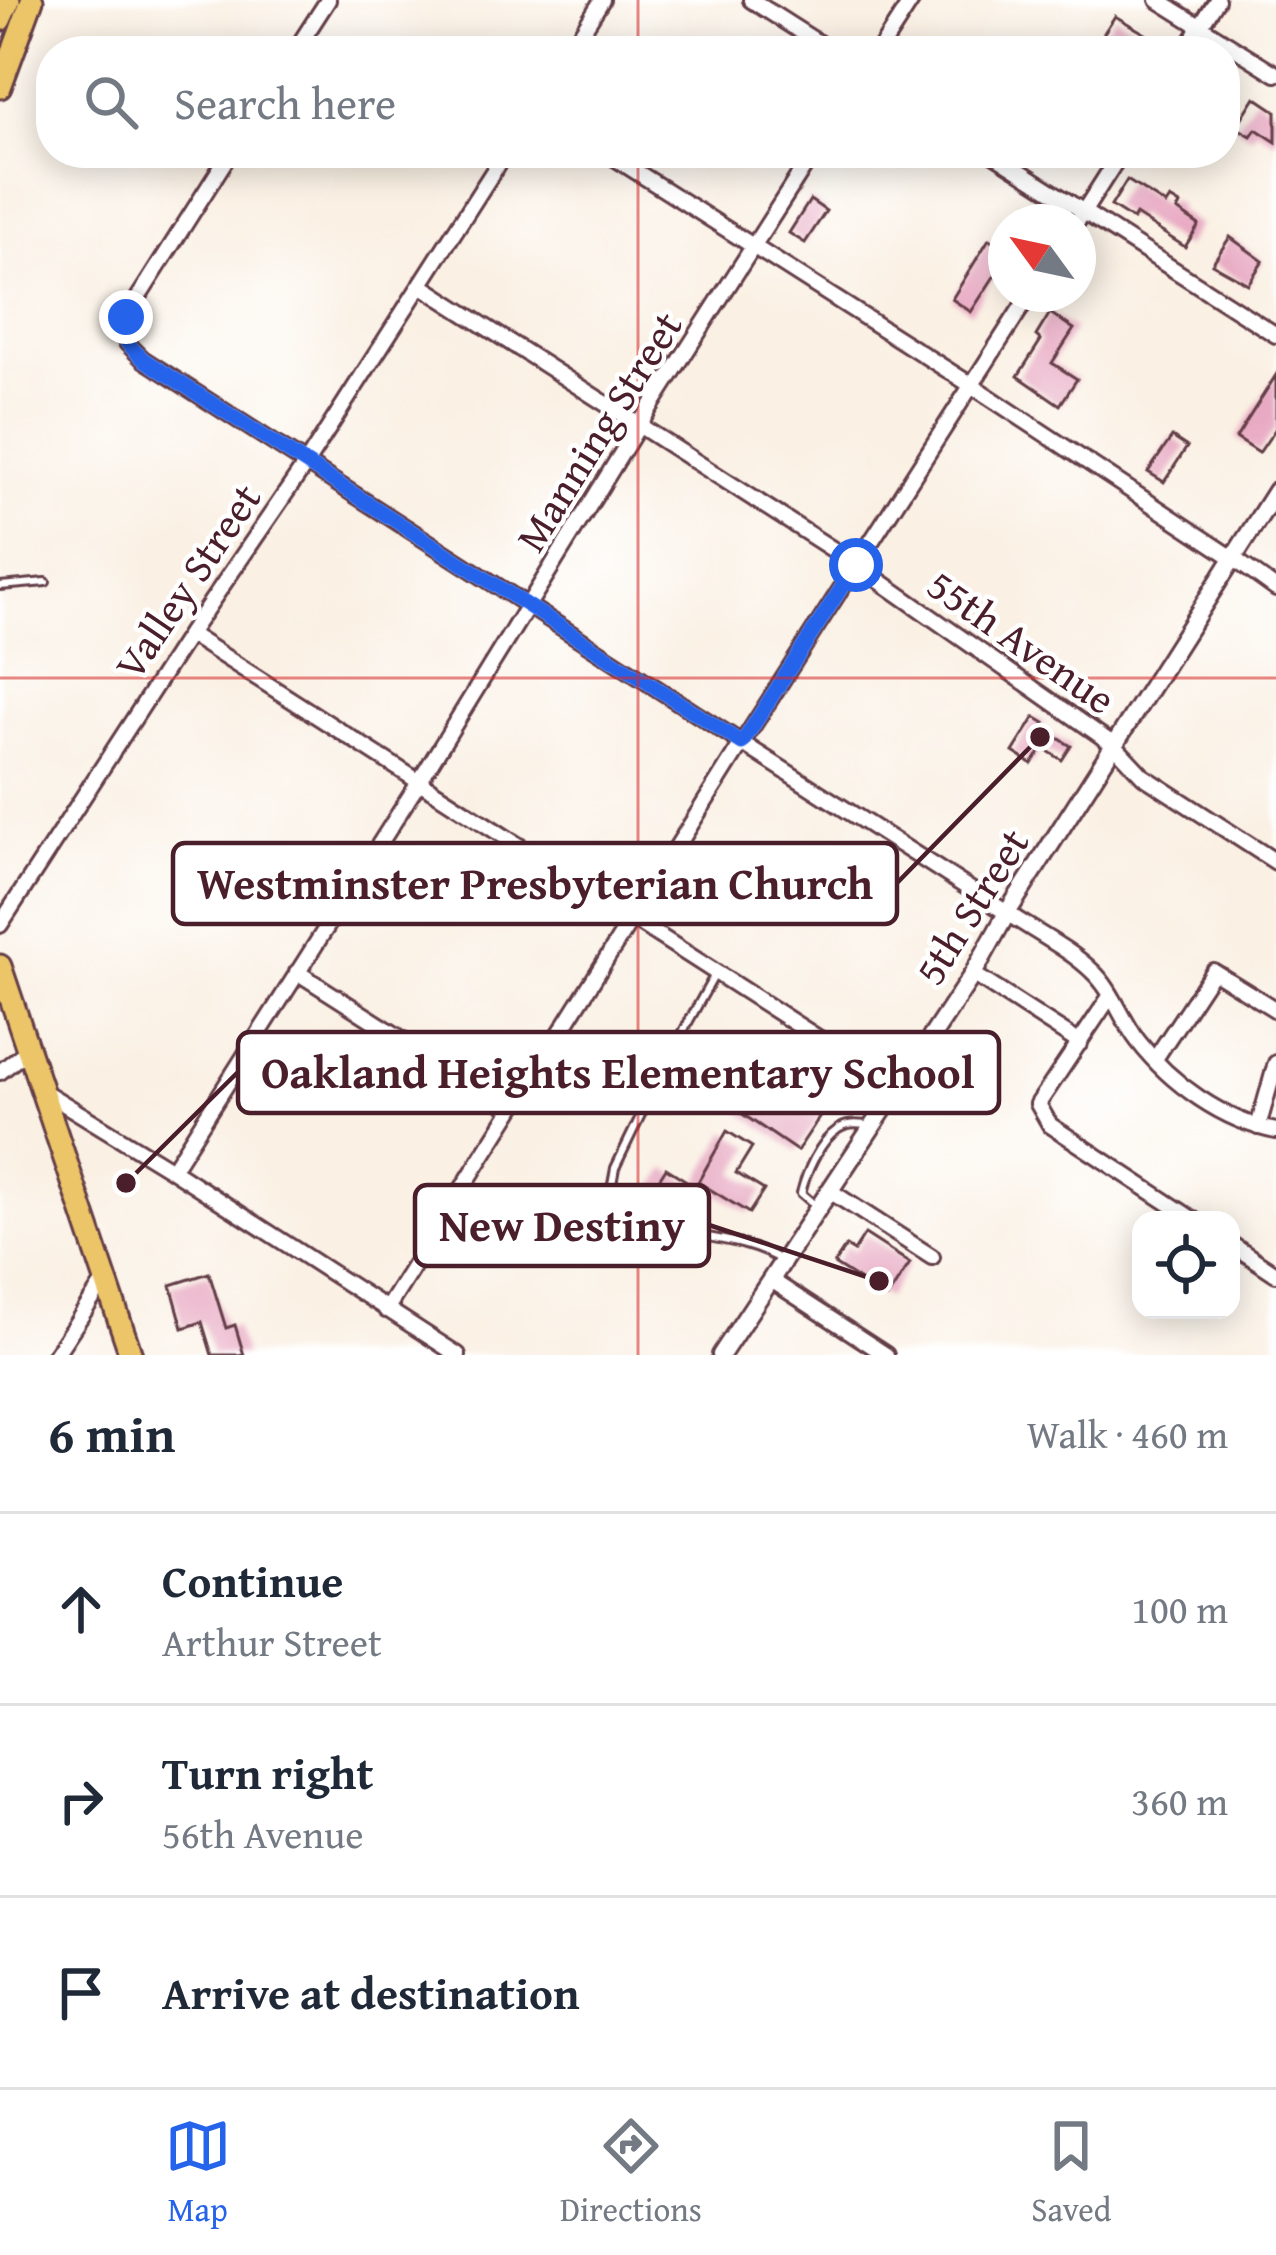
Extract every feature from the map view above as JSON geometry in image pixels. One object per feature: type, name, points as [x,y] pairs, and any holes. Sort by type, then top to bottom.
[{"type":"main road","points":[[0,20],[9,0]]},
{"type":"main road","points":[[0,87],[32,0]]},
{"type":"main road","points":[[0,966],[131,1355]]},
{"type":"street","points":[[305,36],[328,0]]},
{"type":"street","points":[[579,36],[602,0]]},
{"type":"street","points":[[752,0],[808,36]]},
{"type":"street","points":[[889,36],[912,0]]},
{"type":"street","points":[[1159,0],[1217,36]]},
{"type":"street","points":[[1195,36],[1217,0]]},
{"type":"street","points":[[1240,51],[1276,74]]},
{"type":"street","points":[[220,168],[126,317],[127,343],[143,359],[1091,970],[1137,1039],[1171,1077],[1220,1110],[1276,1131]]},
{"type":"street","name":"Valley Street","points":[[0,925],[497,168]]},
{"type":"street","points":[[630,168],[1276,589]]},
{"type":"street","name":"Manning Street","points":[[172,1170],[803,168]]},
{"type":"street","points":[[1013,168],[1062,204]]},
{"type":"street","points":[[1088,204],[1111,168]]},
{"type":"street","points":[[1096,227],[1276,335]]},
{"type":"street","name":"55th Avenue","points":[[422,286],[856,565],[1114,745],[1143,776],[1276,862]]},
{"type":"street","points":[[386,1310],[1018,312]]},
{"type":"street","name":"5th Street","points":[[722,1355],[973,974],[1007,913],[1276,491]]},
{"type":"street","points":[[189,634],[896,1088]]},
{"type":"street","points":[[1154,1059],[1213,971],[1276,1010]]},
{"type":"street","points":[[297,972],[512,1109]]},
{"type":"street","points":[[973,974],[1080,1043]]},
{"type":"street","points":[[1111,995],[1038,1104],[1050,1125],[1180,1211]]},
{"type":"street","points":[[0,1072],[28,1049]]},
{"type":"street","points":[[1258,1127],[1276,1063]]},
{"type":"street","points":[[44,1091],[458,1355]]},
{"type":"street","points":[[830,1191],[932,1257]]},
{"type":"street","points":[[1240,1250],[1276,1274]]},
{"type":"street","points":[[55,1355],[105,1280]]},
{"type":"street","points":[[771,1280],[886,1355]]},
{"type":"lane","points":[[0,586],[46,582]]},
{"type":"lane","points":[[716,973],[670,1055],[615,1168],[612,1184],[649,1221],[674,1232],[759,1247],[783,1262]]},
{"type":"lane","points":[[818,1209],[801,1192],[827,1140],[839,1127],[872,1125]]},
{"type":"building","points":[[1115,16],[1149,36],[1102,36]]},
{"type":"building","points":[[1255,97],[1276,111],[1276,142],[1256,129],[1251,136],[1240,129],[1240,121]]},
{"type":"building","points":[[1127,180],[1166,205],[1170,199],[1180,205],[1177,210],[1199,225],[1185,247],[1136,215],[1133,220],[1111,206]]},
{"type":"building","points":[[810,200],[826,211],[805,243],[789,233]]},
{"type":"building","points":[[1230,237],[1263,261],[1248,284],[1212,264]]},
{"type":"building","points":[[988,241],[988,286],[971,312],[952,299]]},
{"type":"building","points":[[1050,313],[1074,329],[1052,363],[1077,379],[1060,405],[1018,376],[1041,340],[1036,336]]},
{"type":"building","points":[[1276,375],[1276,428],[1259,453],[1236,438]]},
{"type":"building","points":[[1172,437],[1187,447],[1164,482],[1148,472]]},
{"type":"building","points":[[1035,717],[1045,723],[1042,728],[1071,746],[1062,760],[1043,748],[1032,764],[1013,752]]},
{"type":"building","points":[[779,1056],[835,1094],[797,1151],[741,1113]]},
{"type":"building","points":[[727,1131],[752,1147],[736,1173],[764,1190],[749,1213],[698,1182]]},
{"type":"building","points":[[666,1168],[696,1187],[679,1214],[649,1195]]},
{"type":"building","points":[[865,1234],[910,1263],[887,1298],[834,1264],[846,1246],[854,1251]]},
{"type":"building","points":[[209,1273],[226,1328],[235,1325],[244,1355],[212,1355],[202,1322],[183,1328],[171,1285]]},
{"type":"place","name":"Westminster Presbyterian Church","points":[[1040,737]]},
{"type":"place","name":"Oakland Heights Elementary School","points":[[126,1183]]},
{"type":"place","name":"New Destiny","points":[[879,1281]]},
{"type":"route","points":[[126,317],[127,343],[143,359],[742,743],[856,565]]}]
